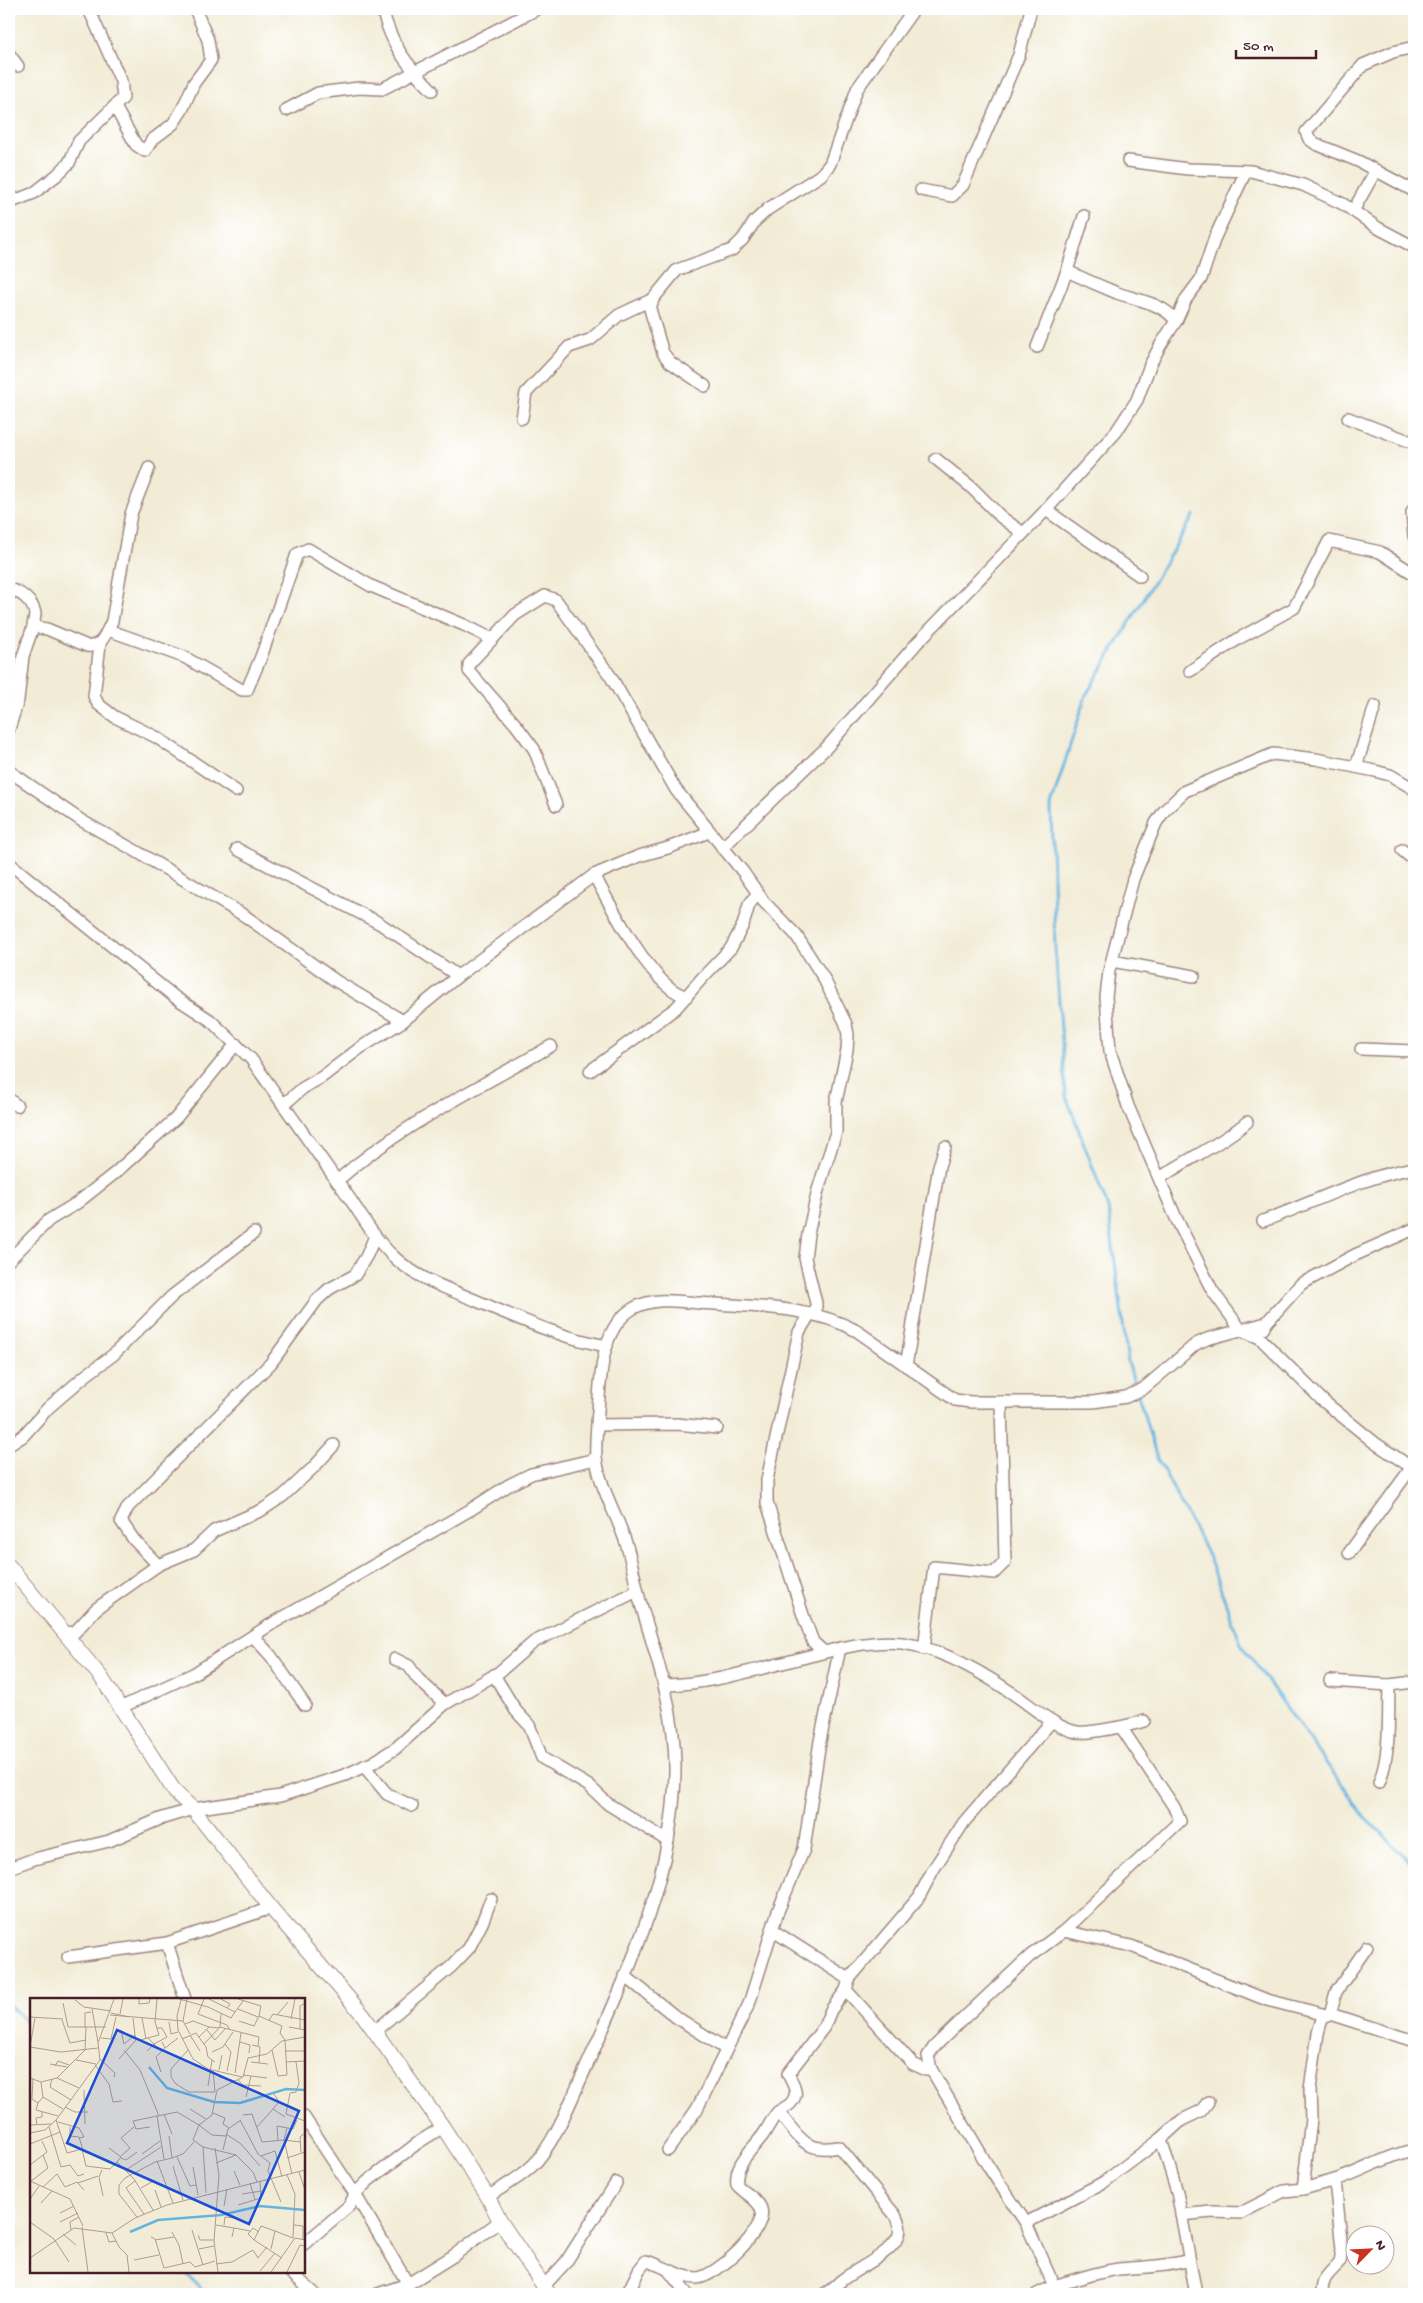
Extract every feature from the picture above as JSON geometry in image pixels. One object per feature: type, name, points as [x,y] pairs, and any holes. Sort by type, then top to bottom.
[{"type":"street","points":[[9,203],[34,193],[57,175],[69,163],[79,141],[123,98],[120,81],[91,14],[92,9]]},
{"type":"street","points":[[115,107],[136,144],[146,151],[152,140],[173,124],[182,110],[194,82],[211,60],[208,40],[195,9]]},
{"type":"street","points":[[382,9],[389,34],[400,56],[432,90]]},
{"type":"street","points":[[286,110],[318,93],[359,88],[382,90],[537,9]]},
{"type":"street","points":[[705,386],[670,362],[663,353],[650,309],[653,299],[677,270],[732,250],[756,221],[768,210],[820,176],[830,164],[857,89],[914,9]]},
{"type":"street","points":[[922,190],[952,196],[963,185],[1019,55],[1031,9]]},
{"type":"street","points":[[1414,47],[1393,52],[1363,66],[1306,132],[1309,139],[1316,144],[1376,170],[1414,191]]},
{"type":"street","points":[[9,54],[18,66]]},
{"type":"street","points":[[1128,161],[1188,169],[1246,171],[1303,185],[1353,211],[1378,228],[1414,247]]},
{"type":"street","points":[[1353,211],[1376,170]]},
{"type":"street","points":[[722,848],[827,747],[916,643],[1046,510],[1116,432],[1137,400],[1150,365],[1176,321],[1186,299],[1201,280],[1215,237],[1246,171]]},
{"type":"street","points":[[1037,347],[1067,271],[1084,216]]},
{"type":"street","points":[[1067,271],[1102,287],[1160,308],[1170,314],[1176,321]]},
{"type":"street","points":[[522,418],[526,393],[569,347],[590,340],[620,316],[653,299]]},
{"type":"street","points":[[1348,418],[1414,443]]},
{"type":"street","points":[[936,459],[971,487],[1001,517],[1023,533]]},
{"type":"street","points":[[149,468],[131,514],[112,621],[100,644],[94,696],[98,704],[115,717],[156,737],[236,791]]},
{"type":"street","points":[[1414,509],[1412,512],[1414,536]]},
{"type":"street","points":[[1046,510],[1140,576]]},
{"type":"street","points":[[1190,671],[1238,639],[1294,608],[1329,541],[1380,552],[1414,571]]},
{"type":"street","points":[[108,630],[184,657],[242,690],[247,690],[261,657],[297,554],[308,549],[371,586],[464,625],[492,639]]},
{"type":"street","points":[[9,590],[13,590],[29,600],[35,614],[33,627],[23,656],[18,700],[9,729]]},
{"type":"street","points":[[556,805],[534,749],[516,725],[469,671],[469,664],[515,615],[545,596],[556,600],[611,677],[676,790],[743,872],[758,894],[796,935],[846,1024],[848,1035],[847,1050],[836,1102],[836,1132],[818,1190],[808,1234],[805,1258],[816,1303],[813,1315],[799,1332],[767,1480],[767,1503],[803,1615],[813,1642],[824,1652]]},
{"type":"street","points":[[33,627],[47,629],[87,646],[92,647],[100,644]]},
{"type":"street","points":[[1356,767],[1375,706]]},
{"type":"street","points":[[1349,1553],[1413,1468],[1375,1442],[1322,1400],[1260,1338],[1241,1330],[1212,1290],[1176,1218],[1128,1106],[1110,1051],[1106,998],[1112,961],[1133,879],[1150,833],[1164,811],[1185,791],[1273,754],[1316,759],[1390,775],[1414,789]]},
{"type":"street","points":[[9,772],[82,821],[245,916],[336,981],[403,1021]]},
{"type":"street","points":[[283,1105],[302,1088],[322,1077],[360,1048],[403,1021],[458,976],[594,875],[639,856],[668,848],[709,832]]},
{"type":"street","points":[[237,849],[379,923],[458,976]]},
{"type":"street","points":[[1402,850],[1414,860]]},
{"type":"street","points":[[9,863],[176,998],[210,1020],[251,1059],[375,1236],[394,1258],[427,1280],[524,1322],[587,1342],[607,1346]]},
{"type":"street","points":[[594,875],[629,939],[668,986],[680,995],[687,996]]},
{"type":"street","points":[[590,1071],[668,1016],[687,996],[731,948],[743,925],[749,905],[758,894]]},
{"type":"street","points":[[1112,961],[1194,976]]},
{"type":"street","points":[[9,1260],[49,1220],[77,1203],[115,1173],[176,1118],[236,1044]]},
{"type":"street","points":[[337,1181],[413,1124],[552,1046]]},
{"type":"street","points":[[1361,1049],[1414,1052]]},
{"type":"street","points":[[1160,1178],[1225,1140],[1248,1122]]},
{"type":"street","points":[[906,1366],[939,1166],[944,1147]]},
{"type":"street","points":[[1263,1220],[1295,1210],[1330,1193],[1397,1171],[1414,1168]]},
{"type":"street","points":[[1260,1338],[1266,1322],[1301,1284],[1355,1255],[1414,1228]]},
{"type":"street","points":[[9,1445],[23,1436],[48,1408],[113,1355],[172,1296],[254,1233]]},
{"type":"street","points":[[158,1565],[134,1540],[121,1521],[128,1507],[271,1363],[317,1300],[329,1288],[355,1275],[367,1255],[375,1236]]},
{"type":"street","points":[[488,2197],[533,2166],[547,2146],[572,2099],[625,1976],[653,1900],[668,1841],[675,1772],[674,1739],[664,1685],[637,1590],[627,1545],[610,1507],[596,1459],[603,1358],[607,1346],[623,1316],[637,1306],[648,1302],[682,1301],[764,1308],[813,1315],[846,1324],[857,1330],[955,1400],[971,1402],[1093,1402],[1126,1397],[1143,1389],[1196,1344],[1266,1322]]},
{"type":"street","points":[[924,1649],[934,1567],[994,1573],[1004,1562],[1000,1402]]},
{"type":"street","points":[[597,1425],[677,1424],[717,1428]]},
{"type":"street","points":[[65,1633],[74,1632],[96,1609],[158,1565],[194,1550],[214,1532],[262,1510],[283,1496],[334,1445]]},
{"type":"street","points":[[122,1707],[196,1673],[252,1636],[509,1485],[531,1474],[596,1459]]},
{"type":"street","points":[[9,1566],[101,1677],[176,1792],[193,1809],[271,1908],[376,2031],[443,2127],[488,2197],[500,2221],[546,2291],[616,2183]]},
{"type":"street","points":[[9,1868],[34,1859],[109,1841],[160,1819],[193,1809],[280,1796],[345,1775],[396,1748],[445,1704],[494,1675],[540,1638],[637,1590]]},
{"type":"street","points":[[252,1636],[271,1656],[305,1705]]},
{"type":"street","points":[[664,1685],[718,1679],[840,1648],[902,1643],[932,1650],[974,1670],[1008,1690],[1052,1721],[1077,1732],[1121,1727],[1144,1721]]},
{"type":"street","points":[[668,2150],[697,2109],[749,2004],[772,1930],[804,1849],[820,1741],[840,1648]]},
{"type":"street","points":[[395,1658],[409,1666],[418,1679],[445,1704]]},
{"type":"street","points":[[494,1675],[516,1711],[529,1725],[542,1758],[589,1786],[608,1804],[668,1841]]},
{"type":"street","points":[[1330,1681],[1389,1685],[1414,1682]]},
{"type":"street","points":[[1379,1783],[1385,1769],[1389,1685]]},
{"type":"street","points":[[627,2294],[638,2270],[646,2261],[656,2263],[680,2276],[702,2277],[732,2256],[753,2234],[763,2218],[762,2210],[758,2203],[737,2185],[736,2177],[738,2168],[778,2112],[789,2106],[794,2096],[794,2088],[788,2074],[824,2028],[831,2010],[848,1985],[919,1897],[933,1870],[964,1822],[1052,1721]]},
{"type":"street","points":[[1057,2290],[1026,2223],[988,2166],[931,2069],[928,2056],[934,2047],[1030,1956],[1064,1931],[1180,1821],[1174,1807],[1121,1727]]},
{"type":"street","points":[[364,1766],[387,1794],[412,1806]]},
{"type":"street","points":[[376,2031],[452,1966],[469,1948],[482,1923],[491,1899]]},
{"type":"street","points":[[68,1957],[167,1943],[271,1908]]},
{"type":"street","points":[[772,1930],[848,1985],[913,2064],[926,2070],[931,2069]]},
{"type":"street","points":[[1064,1931],[1131,1946],[1267,2000],[1328,2015],[1414,2041]]},
{"type":"street","points":[[167,1943],[184,1998]]},
{"type":"street","points":[[1303,2189],[1311,2119],[1311,2080],[1318,2033],[1322,2019],[1328,2015],[1336,1992],[1367,1947]]},
{"type":"street","points":[[625,1976],[684,2023],[726,2049]]},
{"type":"street","points":[[1026,2223],[1104,2182],[1161,2139],[1182,2120],[1201,2111],[1208,2102]]},
{"type":"street","points":[[778,2112],[808,2146],[821,2150],[839,2147],[895,2215],[900,2225],[898,2237],[878,2258],[842,2280],[832,2290],[824,2294]]},
{"type":"street","points":[[305,2119],[355,2194],[408,2284]]},
{"type":"street","points":[[305,2243],[350,2205],[355,2194],[368,2181],[419,2142],[443,2127]]},
{"type":"street","points":[[1161,2139],[1175,2185],[1196,2294]]},
{"type":"street","points":[[1181,2215],[1212,2212],[1241,2213],[1284,2191],[1303,2189],[1354,2175],[1403,2152],[1414,2150]]},
{"type":"street","points":[[1322,2294],[1323,2281],[1326,2274],[1340,2262],[1342,2250],[1335,2180]]},
{"type":"street","points":[[378,2294],[408,2284],[453,2256],[500,2221]]},
{"type":"street","points":[[1037,2294],[1057,2290],[1091,2275],[1118,2269],[1178,2264],[1189,2260]]},
{"type":"street","points":[[668,2270],[688,2294]]},
{"type":"street","points":[[291,2273],[315,2294]]},
{"type":"waterway","points":[[1136,1389],[1128,1362],[1108,1208],[1066,1096],[1055,948],[1051,806],[1086,695],[1194,515]]},
{"type":"waterway","points":[[1138,1395],[1157,1458],[1208,1555],[1241,1644],[1365,1817],[1414,1866]]},
{"type":"waterway","points":[[9,2005],[30,2025]]},
{"type":"waterway","points":[[186,2273],[206,2294]]}]
